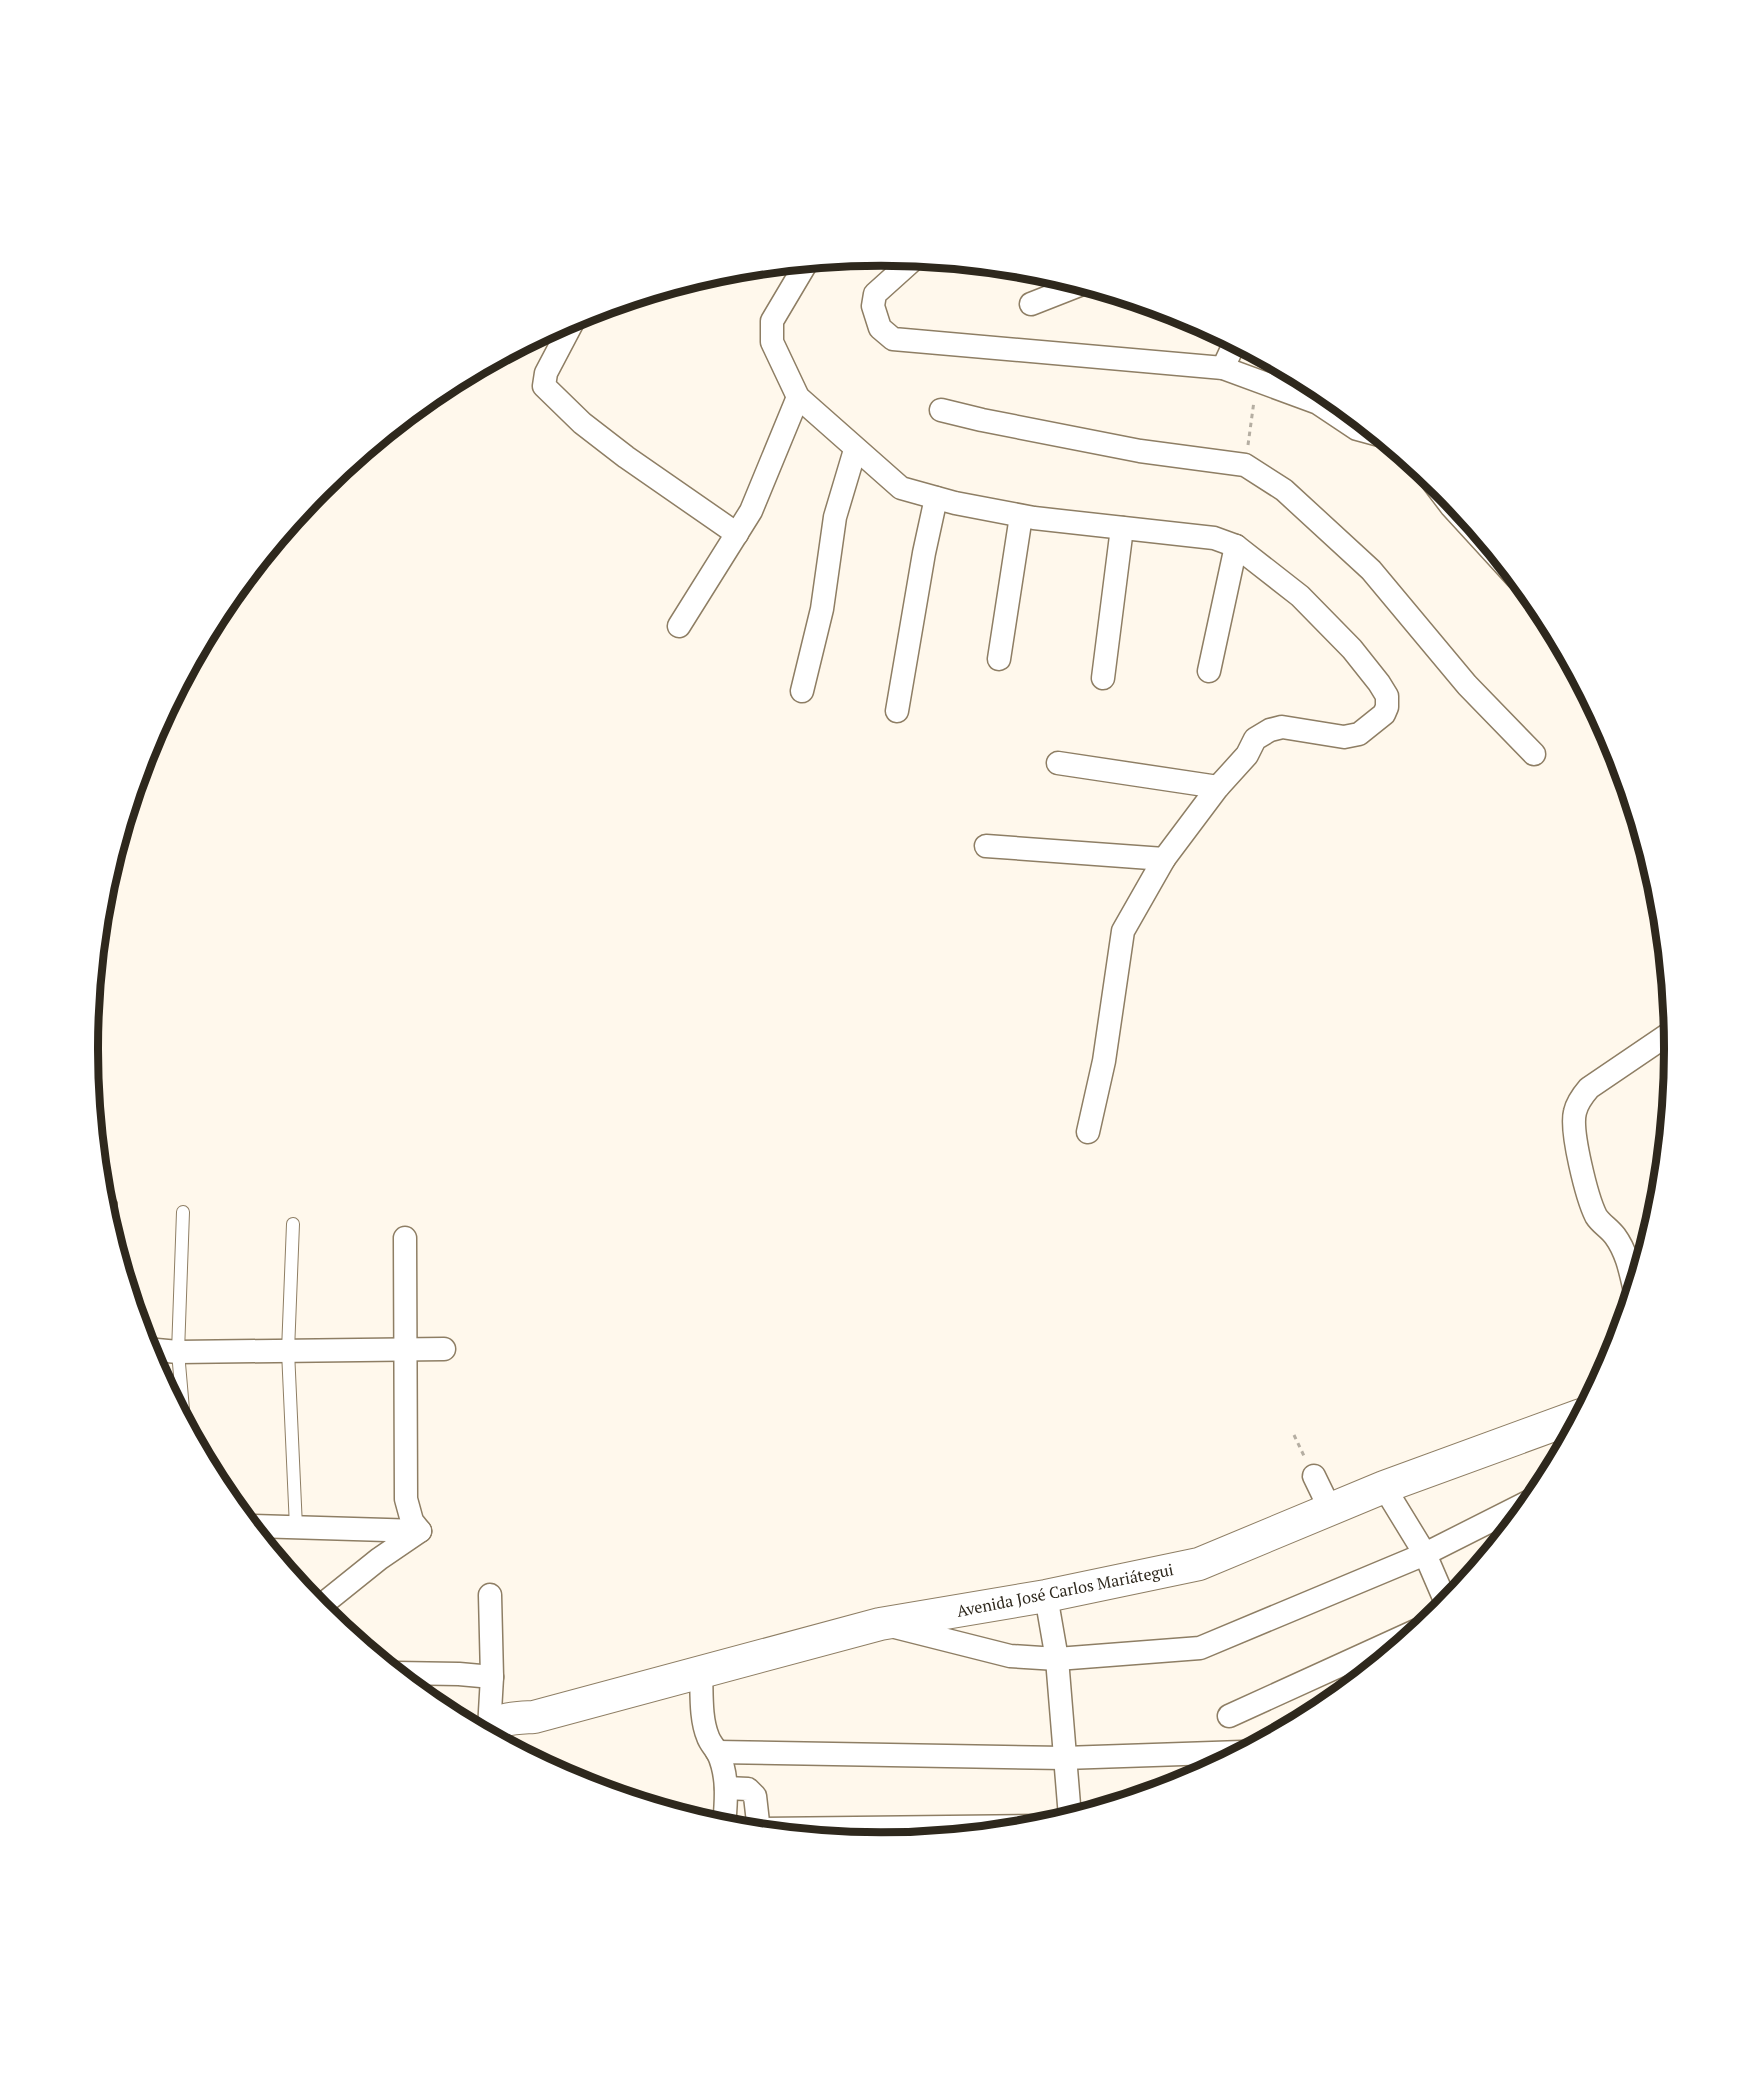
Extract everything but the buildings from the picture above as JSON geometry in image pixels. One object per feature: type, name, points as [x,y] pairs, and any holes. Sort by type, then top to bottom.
[{"type":"street","points":[[906,266],[875,294],[873,306],[880,328],[892,339],[1223,368],[1318,403],[1339,414]]},
{"type":"street","points":[[802,270],[772,321],[771,342],[798,397],[855,450],[901,488],[1021,516],[1214,538],[1236,546],[1300,596],[1352,650],[1387,696],[1387,707],[1384,714],[1359,734],[1344,737],[1282,727],[1270,730],[1255,739],[1246,755],[1218,787],[1164,859],[1123,931],[1104,1061],[1088,1132]]},
{"type":"street","points":[[1031,304],[1070,289]]},
{"type":"street","points":[[568,331],[546,373],[544,386],[582,423],[617,450],[737,534]]},
{"type":"street","points":[[1223,368],[1232,348]]},
{"type":"street","points":[[679,626],[751,511],[798,397]]},
{"type":"street","points":[[941,410],[1140,451],[1245,465],[1284,490],[1371,570],[1467,685],[1534,754]]},
{"type":"street","points":[[802,691],[822,609],[835,517],[855,450]]},
{"type":"street","points":[[897,711],[924,553],[936,498]]},
{"type":"street","points":[[999,659],[1021,516]]},
{"type":"street","points":[[1103,678],[1122,528]]},
{"type":"street","points":[[1209,671],[1236,546]]},
{"type":"street","points":[[1058,763],[1218,787]]},
{"type":"street","points":[[986,846],[1164,859]]},
{"type":"street","points":[[1631,1275],[1621,1245],[1599,1220],[1593,1209],[1582,1171],[1575,1132],[1575,1114],[1582,1096],[1589,1088],[1664,1037]]},
{"type":"street","points":[[405,1238],[406,1499],[412,1521],[420,1531]]},
{"type":"street","points":[[157,1350],[178,1352],[444,1349]]},
{"type":"street","name":"Avenida José Carlos Mariátegui","points":[[501,1734],[516,1731],[534,1717],[880,1624],[1046,1596],[1199,1564],[1384,1487],[1572,1418]]},
{"type":"street","points":[[1314,1476],[1329,1509]]},
{"type":"street","points":[[1384,1487],[1425,1554],[1443,1595]]},
{"type":"street","points":[[880,1624],[1010,1656],[1057,1659],[1200,1648],[1425,1554],[1516,1507]]},
{"type":"street","points":[[259,1526],[420,1531]]},
{"type":"street","points":[[326,1602],[379,1559],[420,1531]]},
{"type":"street","points":[[490,1595],[494,1731]]},
{"type":"street","points":[[1046,1596],[1057,1659],[1069,1809]]},
{"type":"street","points":[[1229,1716],[1395,1640]]},
{"type":"street","points":[[701,1672],[704,1720],[708,1737],[725,1772],[725,1816]]},
{"type":"street","points":[[407,1673],[492,1677]]},
{"type":"street","points":[[717,1752],[1064,1758],[1227,1753]]},
{"type":"street","points":[[726,1788],[748,1789],[752,1792],[755,1796],[758,1822]]},
{"type":"street","points":[[812,1829],[973,1827]]},
{"type":"lane","points":[[183,1212],[178,1352],[183,1405]]},
{"type":"lane","points":[[293,1224],[288,1351],[296,1527]]},
{"type":"path","points":[[1245,465],[1257,381]]},
{"type":"path","points":[[1294,1435],[1314,1476]]}]
